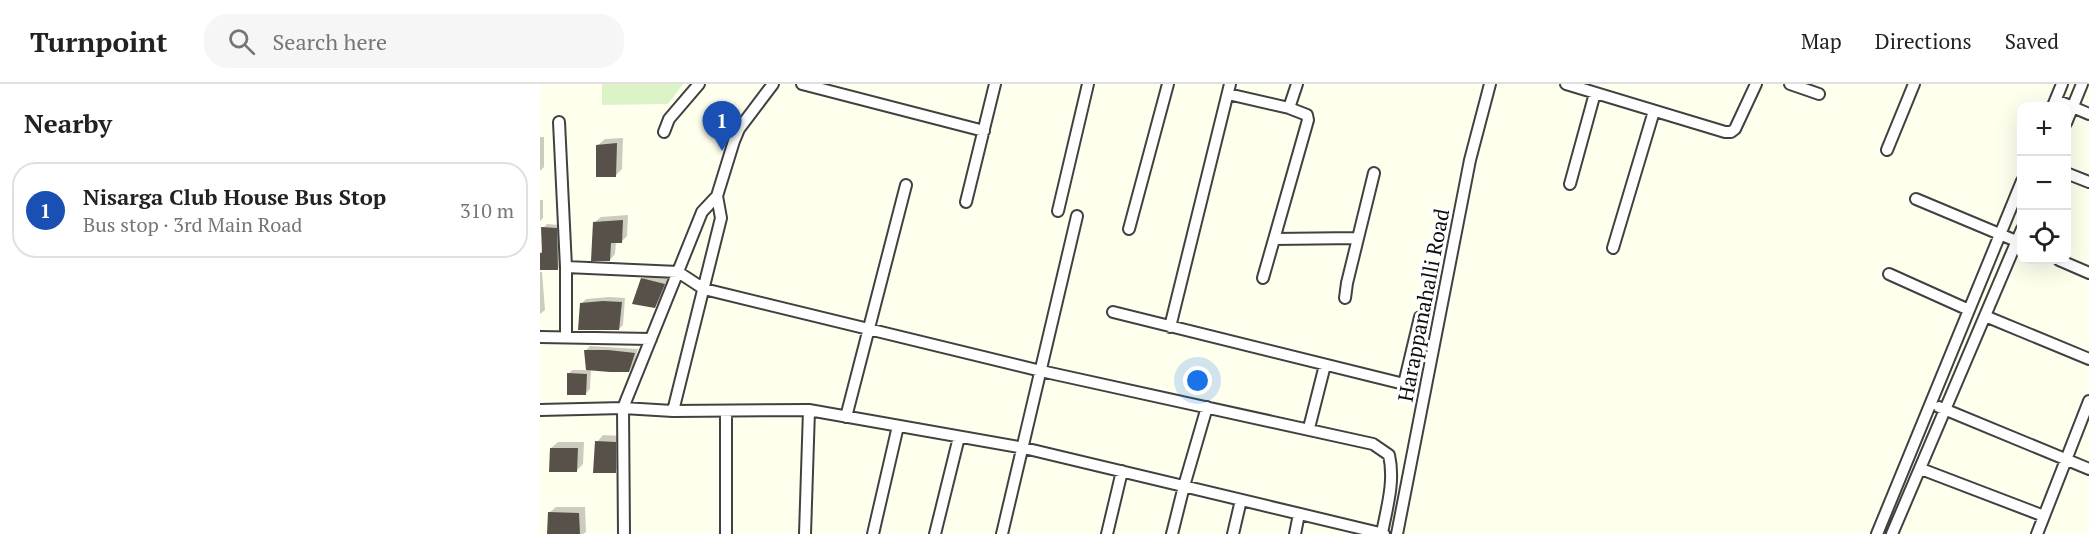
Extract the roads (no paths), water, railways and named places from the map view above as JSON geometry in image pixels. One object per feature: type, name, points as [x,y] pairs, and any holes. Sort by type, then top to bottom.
[{"type":"street","points":[[664,132],[669,119],[699,84]]},
{"type":"street","points":[[624,534],[623,408],[702,212],[717,196],[739,129],[773,84]]},
{"type":"street","points":[[802,84],[984,131]]},
{"type":"street","points":[[966,202],[995,84]]},
{"type":"street","points":[[1058,211],[1088,84]]},
{"type":"street","points":[[1129,229],[1168,84]]},
{"type":"street","points":[[1289,108],[1297,84]]},
{"type":"street","name":"Harappanahalli Road","points":[[1397,534],[1470,160],[1490,84]]},
{"type":"street","points":[[1566,84],[1725,132],[1735,129],[1756,84]]},
{"type":"street","points":[[1790,84],[1819,94]]},
{"type":"street","points":[[1887,150],[1914,84]]},
{"type":"street","points":[[2054,102],[2062,84]]},
{"type":"street","points":[[2071,113],[2082,84]]},
{"type":"street","points":[[1170,327],[1229,89],[1305,113],[1308,120],[1263,278]]},
{"type":"street","points":[[1570,184],[1595,93]]},
{"type":"street","points":[[2073,108],[2089,114]]},
{"type":"street","points":[[1612,248],[1654,111]]},
{"type":"street","points":[[559,122],[566,267],[566,337]]},
{"type":"street","points":[[1345,298],[1374,173]]},
{"type":"street","points":[[2071,175],[2089,182]]},
{"type":"street","points":[[846,417],[906,185]]},
{"type":"street","points":[[1880,533],[2017,193]]},
{"type":"street","points":[[673,411],[720,218],[717,196]]},
{"type":"street","points":[[1916,199],[2017,241]]},
{"type":"street","points":[[1002,534],[1077,216]]},
{"type":"street","points":[[1274,239],[1358,238]]},
{"type":"street","points":[[1892,534],[1921,469],[1944,409],[2017,246]]},
{"type":"street","points":[[2068,264],[2089,273]]},
{"type":"street","points":[[540,410],[623,408],[673,411],[809,410],[1024,448],[1383,534],[1392,468],[1389,454],[1373,444],[1309,428],[1041,371],[704,290],[678,272],[566,267]]},
{"type":"street","points":[[1889,274],[1969,310]]},
{"type":"street","points":[[1113,312],[1404,384],[1420,317]]},
{"type":"street","points":[[1985,315],[2089,359]]},
{"type":"street","points":[[540,337],[651,339]]},
{"type":"street","points":[[1309,428],[1325,365]]},
{"type":"street","points":[[2037,534],[2089,401]]},
{"type":"street","points":[[1931,402],[2089,469]]},
{"type":"street","points":[[1172,534],[1207,407]]},
{"type":"street","points":[[805,534],[809,410]]},
{"type":"street","points":[[726,411],[726,534]]},
{"type":"street","points":[[873,534],[898,426]]},
{"type":"street","points":[[935,534],[959,437]]},
{"type":"street","points":[[1921,469],[2044,516]]},
{"type":"street","points":[[1107,534],[1122,471]]},
{"type":"street","points":[[1233,534],[1241,500]]},
{"type":"street","points":[[1295,534],[1299,514]]},
{"type":"place","name":"Nisarga Club House Bus Stop","points":[[722,151]]}]
